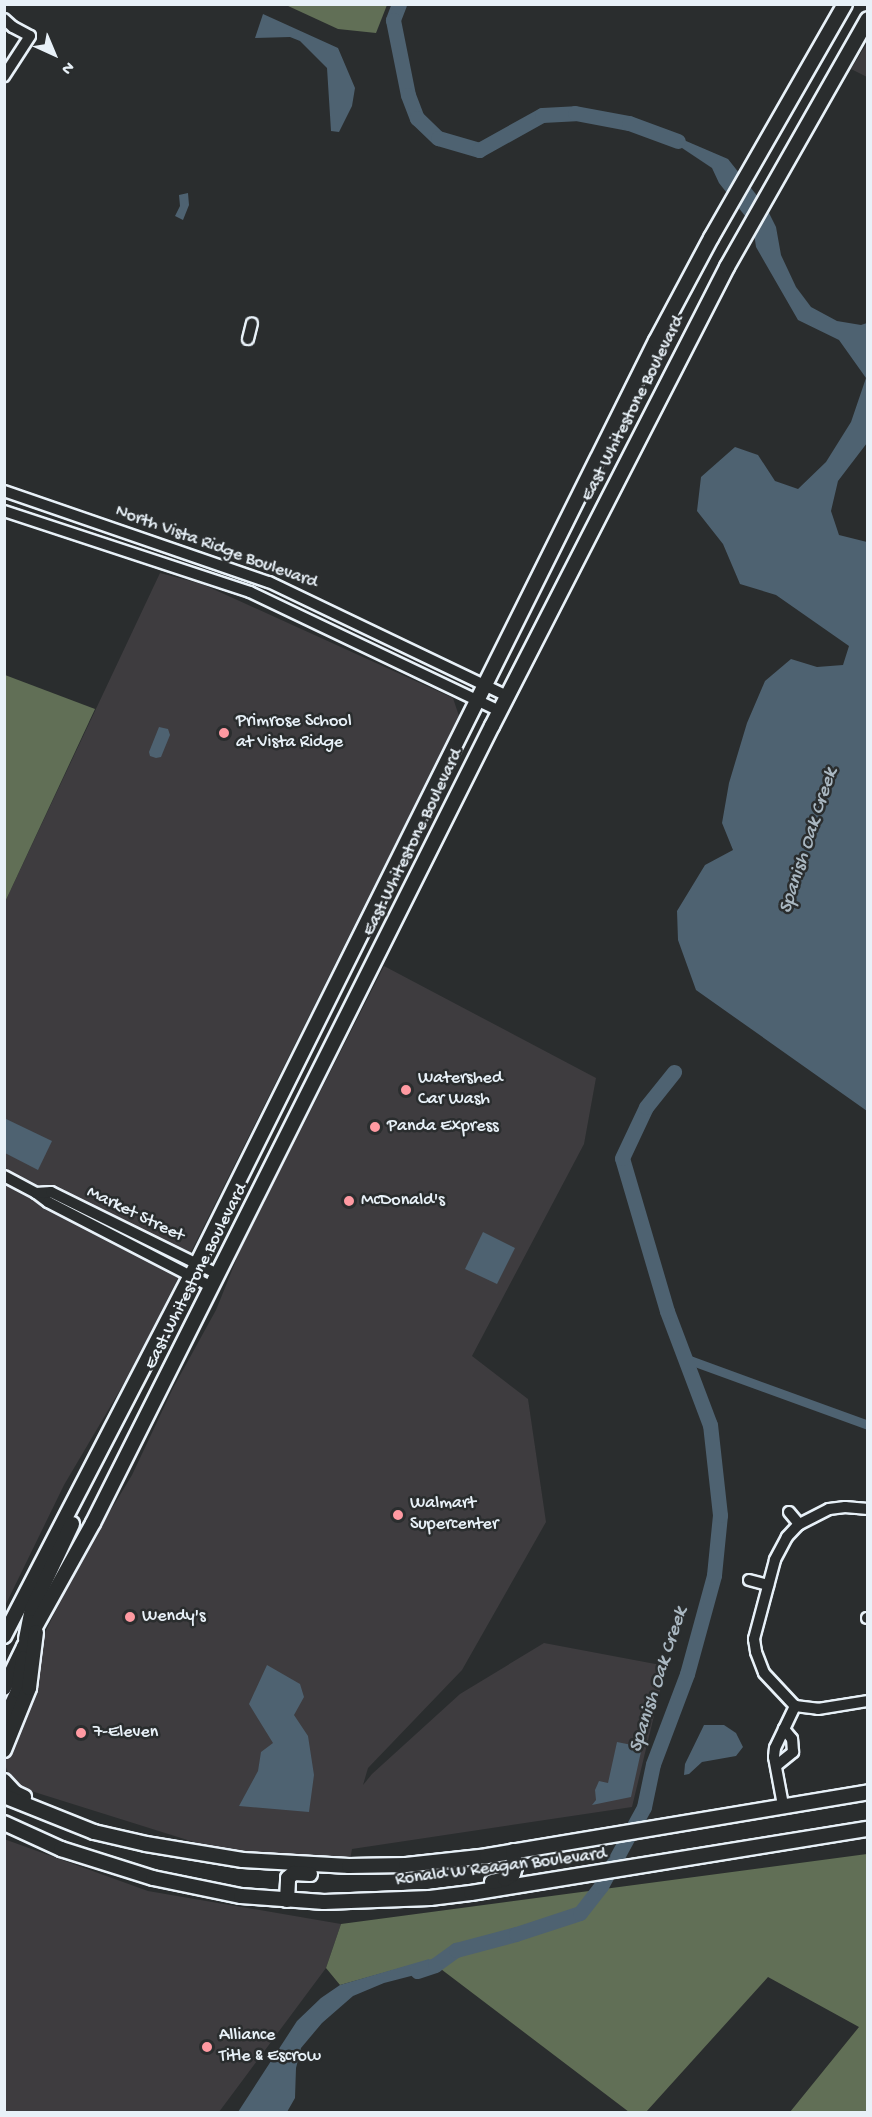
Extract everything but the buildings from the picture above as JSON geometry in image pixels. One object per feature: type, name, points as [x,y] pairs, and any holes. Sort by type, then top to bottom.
[{"type":"main road","name":"East Whitestone Boulevard","points":[[4,1636],[197,1263],[483,685],[711,238],[778,117],[845,4]]},
{"type":"main road","name":"East Whitestone Boulevard","points":[[4,1688],[24,1647],[93,1523],[507,696],[727,267],[793,146],[867,19]]},
{"type":"main road","points":[[4,1721],[18,1691],[32,1609],[117,1434],[119,1415]]},
{"type":"main road","points":[[4,1750],[29,1688],[37,1626]]},
{"type":"main road","points":[[4,1781],[15,1792],[44,1805],[58,1819]]},
{"type":"main road","name":"Ronald W Reagan Boulevard","points":[[4,1796],[94,1832],[200,1854],[312,1866],[406,1865],[487,1856],[867,1792]]},
{"type":"main road","name":"Ronald W Reagan Boulevard","points":[[4,1823],[61,1849],[143,1875],[241,1896],[324,1902],[441,1897],[636,1868],[867,1829]]},
{"type":"main road","points":[[359,1901],[382,1895],[505,1879],[514,1870],[513,1851]]},
{"type":"main road","points":[[287,1900],[288,1878],[294,1873],[421,1871],[450,1868],[487,1856]]},
{"type":"street","points":[[4,19],[30,36],[4,76]]},
{"type":"street","points":[[248,339],[252,323]]},
{"type":"street","name":"North Vista Ridge Boulevard","points":[[4,491],[269,582],[507,696]]},
{"type":"street","name":"North Vista Ridge Boulevard","points":[[4,511],[249,592],[500,711]]},
{"type":"street","name":"Market Street","points":[[4,1176],[36,1192],[48,1202],[190,1276],[215,1281]]},
{"type":"street","name":"Market Street","points":[[36,1192],[51,1192],[197,1263],[215,1281]]},
{"type":"street","points":[[867,1509],[845,1507],[829,1509],[799,1524],[779,1549],[754,1640],[764,1673],[795,1706],[818,1709],[867,1701]]},
{"type":"street","points":[[789,1512],[799,1524]]},
{"type":"street","points":[[749,1580],[768,1585]]},
{"type":"street","points":[[783,1805],[774,1757],[775,1748],[795,1706]]},
{"type":"street","points":[[777,1765],[793,1752],[792,1738],[784,1729]]},
{"type":"shaded area","points":[[867,43],[867,77],[851,69]]},
{"type":"shaded area","points":[[160,573],[202,584],[453,698],[459,716],[133,1368],[64,1485],[5,1606],[5,902]]},
{"type":"shaded area","points":[[384,966],[596,1078],[584,1144],[472,1356],[528,1399],[546,1522],[462,1670],[368,1768],[363,1785],[372,1774],[460,1694],[544,1643],[666,1666],[632,1807],[352,1849],[349,1866],[267,1865],[12,1785],[4,1761],[38,1647],[80,1561],[132,1475],[173,1388],[216,1310],[241,1248]]},
{"type":"shaded area","points":[[4,1839],[148,1891],[341,1924],[326,1968],[219,2112],[5,2112]]},
{"type":"green space","points":[[286,5],[387,5],[376,33],[338,29]]},
{"type":"green space","points":[[4,675],[95,709],[5,902]]},
{"type":"green space","points":[[867,1854],[867,2112],[790,2112],[859,2027],[768,1977],[646,2112],[629,2112],[429,1960],[340,1985],[326,1968],[341,1924]]},
{"type":"water","points":[[263,14],[338,48],[355,88],[352,106],[339,132],[331,131],[327,68],[300,41],[290,37],[255,38]]},
{"type":"water","points":[[661,134],[672,135],[728,159],[766,207],[776,227],[781,255],[796,287],[811,307],[837,321],[861,325],[867,323],[867,443],[838,481],[831,511],[839,535],[867,542],[867,1111],[696,990],[678,940],[677,911],[705,865],[733,850],[722,823],[729,783],[747,723],[765,681],[791,659],[817,667],[843,665],[849,646],[776,595],[740,584],[723,544],[697,511],[701,477],[735,447],[758,455],[775,481],[798,489],[826,462],[851,422],[866,378],[839,340],[798,320],[756,247],[753,226],[719,183],[712,168]]},
{"type":"water","points":[[188,193],[189,205],[183,220],[175,216],[180,206],[179,195]]},
{"type":"water","points":[[159,727],[168,729],[170,735],[161,757],[156,758],[150,756],[149,752]]},
{"type":"water","points":[[4,1118],[52,1141],[38,1170],[5,1153]]},
{"type":"water","points":[[483,1232],[515,1248],[497,1284],[465,1269]]},
{"type":"water","points":[[267,1665],[300,1684],[304,1697],[294,1715],[308,1736],[314,1775],[309,1812],[239,1806],[258,1771],[261,1752],[273,1743],[249,1704]]},
{"type":"water","points":[[704,1725],[724,1725],[736,1733],[743,1747],[736,1756],[702,1762],[689,1774],[684,1775],[685,1764]]},
{"type":"water","points":[[617,1742],[642,1747],[631,1797],[592,1805],[596,1800],[595,1790],[599,1781],[608,1783]]},
{"type":"water","points":[[429,1959],[438,1969],[384,1983],[353,1996],[322,2023],[301,2048],[296,2068],[295,2098],[287,2112],[238,2112],[297,2021],[321,1998],[340,1985]]},
{"type":"waterway","name":"Spanish Oak Creek","points":[[399,4],[393,20],[408,95],[417,118],[438,138],[479,150],[542,115],[575,113],[629,123],[678,141]]},
{"type":"waterway","name":"Spanish Oak Creek","points":[[417,1971],[435,1965],[456,1950],[516,1934],[580,1913],[601,1886],[644,1807],[653,1764],[687,1674],[714,1575],[720,1515],[710,1425],[667,1311],[622,1158],[646,1107],[674,1072]]},
{"type":"waterway","points":[[684,1358],[868,1425]]},
{"type":"place","name":"Primrose School at Vista Ridge","points":[[224,733]]},
{"type":"place","name":"Watershed Car Wash","points":[[406,1090]]},
{"type":"place","name":"Panda Express","points":[[375,1127]]},
{"type":"place","name":"McDonald's","points":[[349,1201]]},
{"type":"place","name":"Walmart Supercenter","points":[[398,1515]]},
{"type":"place","name":"Wendy's","points":[[130,1617]]},
{"type":"place","name":"7-Eleven","points":[[81,1733]]},
{"type":"place","name":"Alliance Title & Escrow","points":[[207,2047]]}]
